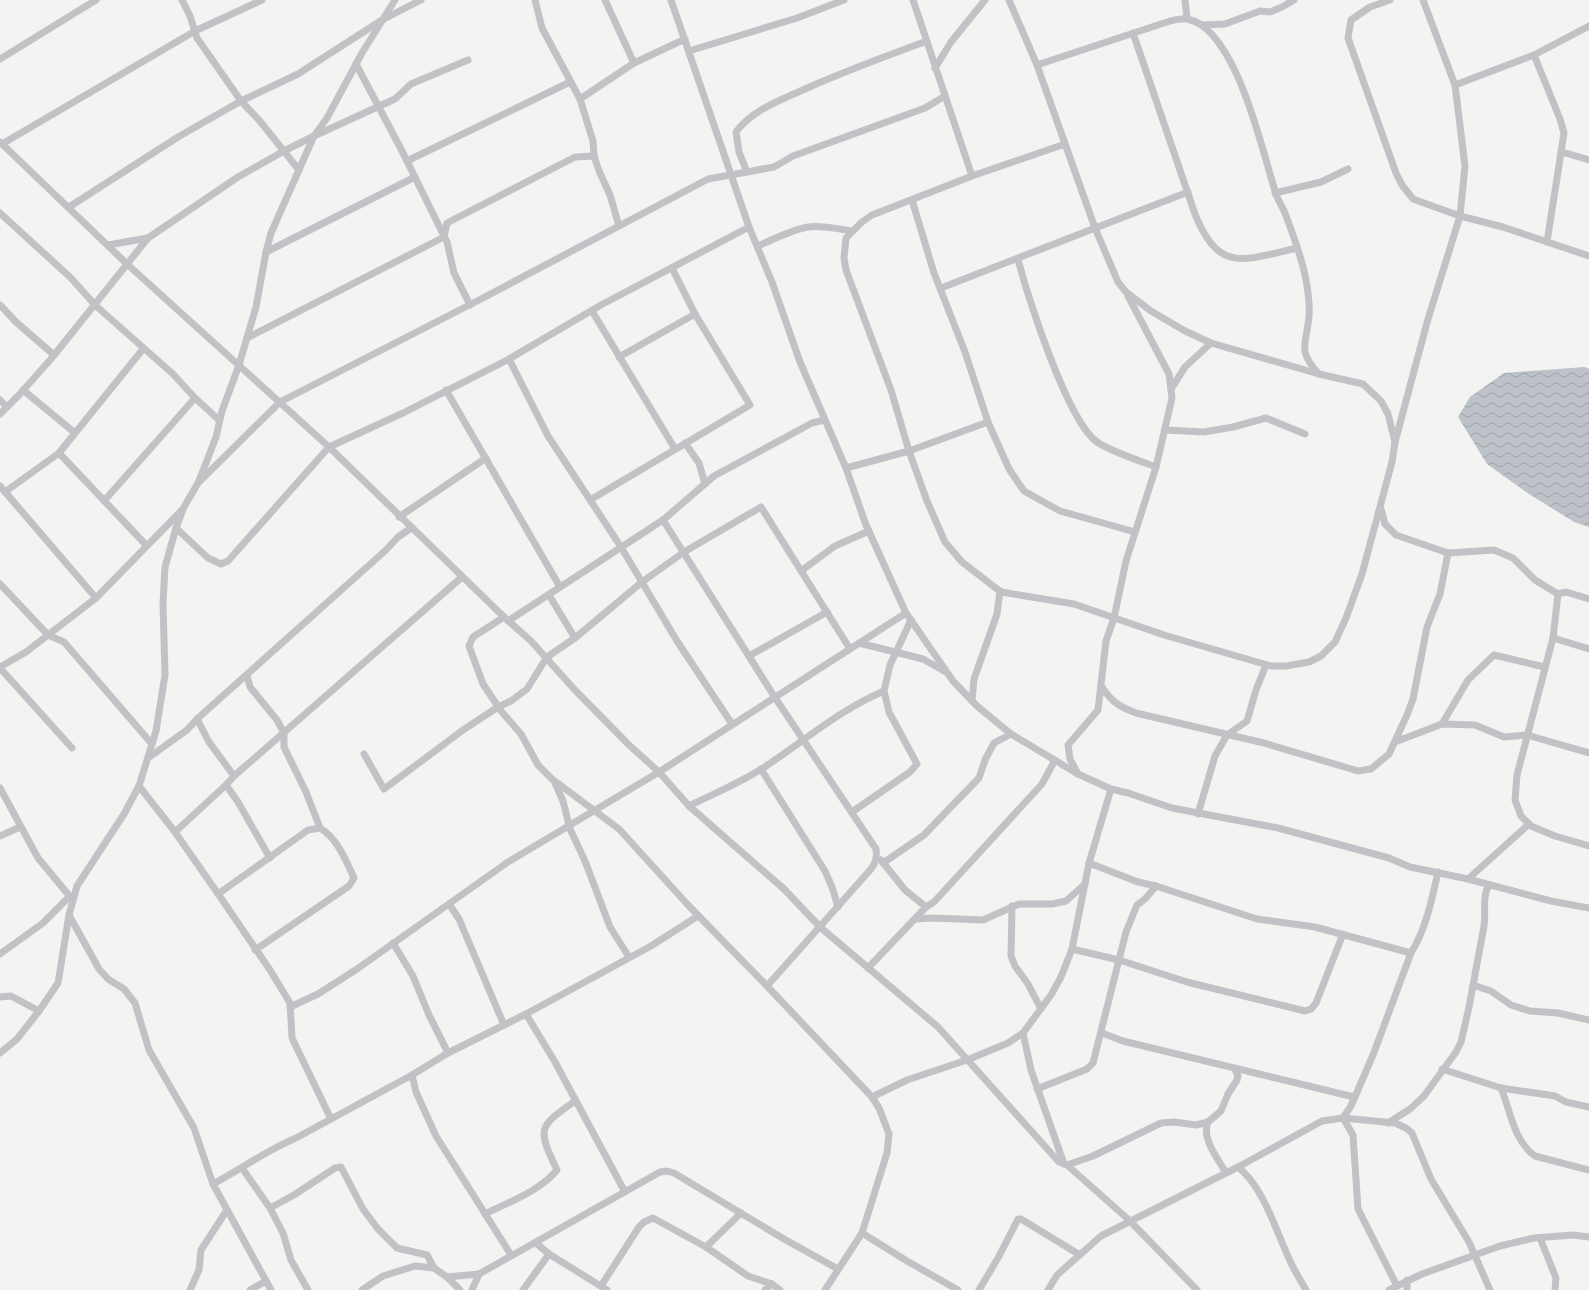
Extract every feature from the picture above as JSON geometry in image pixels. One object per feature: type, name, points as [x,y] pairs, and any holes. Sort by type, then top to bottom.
[{"type":"street","points":[[0,59],[96,0]]},
{"type":"street","points":[[182,0],[197,38],[241,101],[259,120],[298,170]]},
{"type":"street","points":[[262,0],[195,31],[1,143],[108,246],[329,447],[411,528],[547,657],[574,689],[629,745],[659,772],[689,806],[784,889],[820,926],[938,1027],[1059,1162],[1066,1165],[1129,1220],[1197,1290]]},
{"type":"street","points":[[0,954],[43,923],[71,898],[83,876],[124,814],[139,786],[152,744],[165,675],[163,603],[165,567],[176,528],[184,507],[198,483],[216,437],[219,420],[239,365],[256,307],[271,233],[314,136],[395,0]]},
{"type":"street","points":[[69,207],[178,137],[241,101],[298,74],[382,20],[421,0]]},
{"type":"street","points":[[535,0],[542,28],[580,99],[593,141],[594,156],[610,195],[619,226]]},
{"type":"street","points":[[605,0],[634,63]]},
{"type":"street","points":[[671,0],[749,227],[772,282],[800,362],[846,468],[869,531],[906,613],[946,672],[972,701],[1011,734],[1078,774],[1110,789],[1128,793],[1172,808],[1278,828],[1389,858],[1410,867],[1468,879],[1551,901],[1589,908]]},
{"type":"street","points":[[689,51],[797,18],[844,0]]},
{"type":"street","points":[[913,0],[972,176]]},
{"type":"street","points":[[935,68],[951,42],[985,0]]},
{"type":"street","points":[[1009,0],[1037,65],[1095,228],[1118,282],[1126,292],[1164,362],[1169,374],[1172,398],[1156,467],[1126,561],[1114,618],[1106,641],[1098,710],[1068,745],[1070,759],[1078,774]]},
{"type":"street","points":[[1186,0],[1187,18]]},
{"type":"street","points":[[1202,26],[1225,24],[1260,11],[1270,12],[1294,0]]},
{"type":"street","points":[[1390,0],[1370,8],[1351,20],[1348,38],[1402,185],[1413,199],[1460,216],[1503,227],[1589,256]]},
{"type":"street","points":[[1065,144],[972,176],[872,215],[862,222],[846,238],[844,249],[846,270],[891,390],[909,451],[927,501],[945,542],[962,562],[1000,591],[1071,603],[1164,635],[1266,665],[1286,666],[1309,662],[1321,656],[1331,648],[1346,618],[1362,574],[1428,319],[1460,216],[1465,166],[1455,85],[1423,0]]},
{"type":"street","points":[[1037,65],[1170,21],[1187,18],[1202,26],[1219,43],[1234,68],[1262,144],[1275,193],[1298,248],[1306,278],[1309,301],[1309,316],[1304,340],[1305,354],[1311,366],[1319,374]]},
{"type":"street","points":[[1455,85],[1534,55],[1589,26]]},
{"type":"street","points":[[1132,33],[1203,233],[1213,248],[1226,256],[1237,258],[1255,258],[1298,248]]},
{"type":"street","points":[[580,99],[634,63],[685,38]]},
{"type":"street","points":[[747,172],[739,152],[736,132],[751,117],[782,100],[826,80],[927,41]]},
{"type":"street","points":[[1534,55],[1560,119],[1564,133],[1547,242]]},
{"type":"street","points":[[0,414],[24,390],[54,355],[148,238],[238,177],[284,151],[395,99],[411,84],[468,60]]},
{"type":"street","points":[[356,64],[415,176],[444,237],[454,273],[470,305]]},
{"type":"street","points":[[407,161],[570,82]]},
{"type":"street","points":[[198,483],[280,402],[470,305],[708,179],[774,167],[792,156],[925,108],[946,96]]},
{"type":"street","points":[[1562,152],[1589,160]]},
{"type":"street","points":[[444,237],[447,222],[575,157],[594,156]]},
{"type":"street","points":[[1275,193],[1321,182],[1348,168]]},
{"type":"street","points":[[266,252],[415,176]]},
{"type":"street","points":[[941,288],[1188,192]]},
{"type":"street","points":[[912,200],[931,264],[941,288],[988,422],[1009,469],[1024,491],[1060,511],[1135,532]]},
{"type":"street","points":[[0,213],[71,278],[95,305],[173,374],[195,398],[219,420]]},
{"type":"street","points":[[176,528],[208,558],[221,564],[228,561],[329,447],[403,414],[446,390],[509,359],[592,311],[749,227]]},
{"type":"street","points":[[758,246],[788,233],[808,227],[826,227],[852,231]]},
{"type":"street","points":[[246,338],[444,237]]},
{"type":"street","points":[[108,246],[148,238]]},
{"type":"street","points":[[1018,258],[1026,288],[1055,366],[1074,412],[1084,429],[1097,442],[1156,467]]},
{"type":"street","points":[[590,500],[750,405],[695,314],[672,268]]},
{"type":"street","points":[[1126,292],[1151,311],[1185,331],[1211,343],[1319,374],[1363,384],[1381,401],[1388,414],[1395,442]]},
{"type":"street","points":[[0,305],[16,322],[54,355]]},
{"type":"street","points":[[592,311],[675,449]]},
{"type":"street","points":[[619,357],[695,314]]},
{"type":"street","points":[[1171,389],[1185,367],[1211,343]]},
{"type":"street","points":[[5,492],[59,453],[143,349]]},
{"type":"street","points":[[509,359],[548,436],[621,547],[677,641],[732,724]]},
{"type":"street","points":[[24,390],[75,433]]},
{"type":"street","points":[[446,390],[560,587]]},
{"type":"street","points":[[104,501],[195,398]]},
{"type":"street","points":[[0,400],[7,407]]},
{"type":"street","points":[[1165,430],[1204,432],[1233,427],[1266,418],[1305,434]]},
{"type":"street","points":[[824,420],[812,423],[714,476],[663,520],[549,594],[473,637],[469,642],[471,652],[483,684],[498,707],[521,734],[538,765],[552,779],[596,810],[619,829],[698,916],[768,986],[872,1097],[882,1114],[889,1134],[884,1164],[862,1233],[825,1290]]},
{"type":"street","points":[[846,468],[909,451],[988,422]]},
{"type":"street","points":[[685,443],[699,463],[705,484]]},
{"type":"street","points":[[59,453],[146,545]]},
{"type":"street","points":[[399,516],[486,458]]},
{"type":"street","points":[[0,486],[96,598]]},
{"type":"street","points":[[1380,506],[1381,516],[1390,530],[1396,535],[1448,553],[1494,550],[1513,558],[1535,580],[1558,594],[1566,592],[1589,600]]},
{"type":"street","points":[[72,748],[0,667],[26,652],[96,598],[184,507]]},
{"type":"street","points":[[364,754],[384,789],[498,707],[511,701],[527,689],[547,657],[575,638],[642,582],[684,552],[761,507],[850,649]]},
{"type":"street","points":[[663,520],[774,696],[876,849],[877,856],[875,864],[871,870],[768,986]]},
{"type":"street","points":[[148,758],[187,730],[197,719],[386,550],[398,536],[411,528]]},
{"type":"street","points":[[801,571],[816,558],[835,546],[869,531]]},
{"type":"street","points":[[1101,686],[1108,697],[1118,705],[1136,712],[1264,743],[1358,771],[1371,769],[1389,754],[1413,699],[1427,627],[1440,594],[1448,553]]},
{"type":"street","points":[[175,832],[234,776],[462,577]]},
{"type":"street","points":[[0,584],[48,635],[64,642],[152,744]]},
{"type":"street","points":[[972,701],[974,679],[997,614],[1000,591]]},
{"type":"street","points":[[549,594],[575,638]]},
{"type":"street","points":[[1558,594],[1553,638],[1544,667],[1514,791],[1517,808],[1521,816],[1529,824],[1555,836],[1589,846]]},
{"type":"street","points":[[750,656],[827,612]]},
{"type":"street","points":[[290,1007],[318,994],[357,969],[508,862],[659,772],[774,696],[906,613]]},
{"type":"street","points":[[852,812],[910,772],[917,764],[888,712],[884,691],[890,665],[911,620]]},
{"type":"street","points":[[1553,638],[1589,649]]},
{"type":"street","points":[[859,643],[923,659],[946,672]]},
{"type":"street","points":[[1442,724],[1468,680],[1494,655],[1544,667]]},
{"type":"street","points":[[1198,814],[1215,756],[1227,735],[1247,721],[1256,690],[1266,665]]},
{"type":"street","points":[[247,674],[250,687],[277,720],[284,733],[284,747],[306,792],[320,828],[326,832],[344,856],[354,878],[349,886],[255,950]]},
{"type":"street","points":[[689,806],[761,769],[849,708],[884,691]]},
{"type":"street","points":[[197,719],[209,742],[234,776]]},
{"type":"street","points":[[1395,742],[1442,724],[1475,725],[1504,737],[1527,735],[1589,753]]},
{"type":"street","points":[[883,863],[924,835],[979,778],[985,760],[994,743],[1011,734]]},
{"type":"street","points":[[868,968],[926,907],[934,902],[1042,784],[1054,760]]},
{"type":"street","points":[[761,769],[824,870],[832,887],[838,907]]},
{"type":"street","points":[[552,779],[562,796],[569,826],[610,926],[629,957]]},
{"type":"street","points":[[226,785],[238,802],[270,858]]},
{"type":"street","points":[[139,786],[175,832],[270,970],[290,1003],[292,1038],[331,1119]]},
{"type":"street","points":[[0,788],[38,858],[71,898],[58,983],[39,1011],[17,1039],[0,1053]]},
{"type":"street","points":[[872,1097],[907,1080],[967,1060],[1008,1043],[1023,1033],[1041,1009],[1061,977],[1072,949],[1089,863],[1110,789]]},
{"type":"street","points":[[1468,879],[1529,824]]},
{"type":"street","points":[[0,836],[20,827]]},
{"type":"street","points":[[218,894],[308,830],[320,828]]},
{"type":"street","points":[[877,856],[905,890],[926,907]]},
{"type":"street","points":[[1089,863],[1138,882],[1156,886],[1257,919],[1314,927],[1411,953]]},
{"type":"street","points":[[1343,1118],[1351,1106],[1374,1055],[1411,953],[1430,908],[1438,872]]},
{"type":"street","points":[[915,919],[932,918],[982,920],[1012,906],[1024,903],[1059,903],[1071,897],[1085,884]]},
{"type":"street","points":[[1387,1123],[1410,1109],[1424,1096],[1442,1069],[1456,1052],[1461,1042],[1486,913],[1485,892],[1489,885]]},
{"type":"street","points":[[1037,1089],[1091,1066],[1095,1059],[1102,1033],[1126,932],[1138,905],[1156,886]]},
{"type":"street","points":[[449,904],[462,926],[504,1024]]},
{"type":"street","points":[[1012,906],[1011,956],[1013,962],[1028,984],[1041,1009]]},
{"type":"street","points":[[69,915],[99,969],[108,979],[124,989],[135,1003],[149,1050],[194,1128],[213,1184],[271,1290]]},
{"type":"street","points":[[213,1184],[279,1145],[331,1119],[412,1075],[448,1053],[526,1014],[651,946],[698,916]]},
{"type":"street","points":[[1072,949],[1119,960],[1187,982],[1305,1011],[1311,1009],[1316,1003],[1343,934]]},
{"type":"street","points":[[393,943],[413,976],[429,1015],[448,1053]]},
{"type":"street","points":[[1473,985],[1491,991],[1511,1005],[1530,1011],[1558,1013],[1589,1020]]},
{"type":"street","points":[[0,996],[11,996],[39,1011]]},
{"type":"street","points":[[526,1014],[625,1192]]},
{"type":"street","points":[[1023,1033],[1029,1062],[1037,1089],[1066,1165]]},
{"type":"street","points":[[1102,1033],[1117,1039],[1235,1069],[1354,1097]]},
{"type":"street","points":[[1066,1165],[1100,1153],[1160,1123],[1174,1122],[1196,1125],[1208,1122],[1221,1111],[1228,1094],[1237,1080],[1238,1076],[1235,1069]]},
{"type":"street","points":[[1442,1069],[1501,1088],[1555,1096],[1566,1102],[1589,1107]]},
{"type":"street","points":[[412,1075],[416,1092],[436,1136],[511,1255]]},
{"type":"street","points":[[1501,1088],[1509,1108],[1516,1134],[1528,1151],[1535,1156],[1589,1170]]},
{"type":"street","points":[[485,1214],[552,1177],[557,1170],[546,1146],[544,1128],[549,1120],[575,1101]]},
{"type":"street","points":[[1343,1118],[1352,1135],[1358,1209],[1397,1286]]},
{"type":"street","points":[[1048,1290],[1058,1275],[1101,1236],[1129,1220],[1238,1167],[1322,1121],[1343,1118],[1401,1125],[1412,1133],[1431,1179],[1462,1227],[1490,1290]]},
{"type":"street","points":[[1208,1122],[1206,1126],[1208,1142],[1226,1173]]},
{"type":"street","points":[[270,1208],[294,1195],[334,1168],[341,1167],[363,1209],[378,1229],[397,1248],[427,1255],[434,1268],[447,1277],[460,1290]]},
{"type":"street","points":[[1238,1167],[1248,1176],[1262,1201],[1291,1264],[1306,1290]]},
{"type":"street","points":[[242,1168],[270,1208],[283,1233],[291,1260],[308,1290]]},
{"type":"street","points":[[447,1277],[479,1274],[660,1172],[667,1171],[674,1173],[784,1239],[838,1269]]},
{"type":"street","points":[[190,1290],[199,1270],[201,1250],[227,1210]]},
{"type":"street","points":[[706,1247],[742,1213]]},
{"type":"street","points":[[536,1243],[549,1254],[604,1288],[639,1227],[649,1218],[657,1219],[706,1247],[748,1276],[772,1284],[780,1290]]},
{"type":"street","points":[[979,1290],[998,1258],[1018,1219],[1021,1219],[1080,1255]]},
{"type":"street","points":[[862,1233],[958,1290]]},
{"type":"street","points":[[1389,1290],[1407,1280],[1500,1246],[1540,1238],[1573,1235],[1589,1236]]},
{"type":"street","points":[[1540,1238],[1556,1278],[1555,1290]]},
{"type":"street","points":[[523,1290],[549,1254]]},
{"type":"street","points":[[362,1290],[383,1276],[415,1266],[434,1268]]},
{"type":"street","points":[[472,1290],[479,1274]]},
{"type":"street","points":[[1407,1280],[1407,1290]]},
{"type":"street","points":[[250,1290],[266,1281]]},
{"type":"street","points":[[765,1290],[772,1284]]},
{"type":"water","points":[[1585,367],[1589,369],[1589,527],[1574,522],[1526,492],[1487,464],[1458,417],[1470,397],[1504,373]]}]
